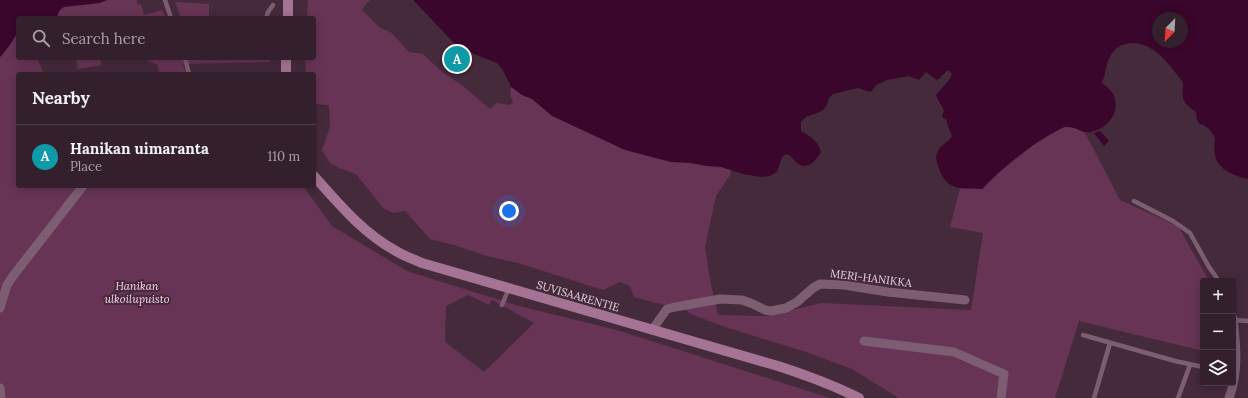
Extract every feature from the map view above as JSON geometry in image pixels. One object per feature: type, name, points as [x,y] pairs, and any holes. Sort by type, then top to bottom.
[{"type":"street","points":[[288,0],[288,16]]},
{"type":"street","points":[[286,60],[286,72]]},
{"type":"street","name":"SUVISAARENTIE","points":[[316,178],[346,211],[375,238],[397,252],[422,263],[808,376],[837,387],[859,398]]},
{"type":"street","points":[[0,308],[7,286],[13,276],[81,188]]},
{"type":"street","name":"MERI-HANIKKA","points":[[652,330],[667,310],[675,306],[720,299],[742,300],[771,311],[786,308],[797,302],[820,284],[844,284],[888,292],[965,300]]},
{"type":"street","points":[[864,341],[954,352],[1004,374],[1001,398]]},
{"type":"street","points":[[1229,398],[1235,376],[1235,350]]},
{"type":"street","points":[[0,388],[1,398]]},
{"type":"lane","points":[[165,0],[170,16]]},
{"type":"lane","points":[[267,16],[273,5]]},
{"type":"lane","points":[[186,60],[188,72]]},
{"type":"lane","points":[[1134,201],[1190,233],[1217,278]]},
{"type":"lane","points":[[502,305],[509,288]]},
{"type":"lane","points":[[1236,319],[1248,321]]},
{"type":"lane","points":[[1083,335],[1200,367]]},
{"type":"lane","points":[[1094,398],[1110,343]]},
{"type":"lane","points":[[1178,398],[1190,365]]},
{"type":"green space","name":"Hanikan ulkoilupuisto","points":[[0,0],[16,16],[16,60],[38,60],[43,72],[16,72],[16,188],[304,188],[332,226],[407,271],[519,306],[617,330],[830,398],[0,398]],"holes":[[[468,295],[489,305],[492,300],[534,323],[484,372],[445,342],[446,306]]]},
{"type":"green space","points":[[47,0],[137,0],[138,5],[141,4],[144,15],[162,10],[165,16],[51,16]]},
{"type":"green space","points":[[308,0],[370,0],[362,10],[379,27],[392,33],[409,52],[423,54],[441,71],[463,86],[490,109],[497,103],[510,105],[513,102],[510,94],[511,87],[502,69],[731,170],[730,175],[716,196],[705,247],[710,280],[718,315],[767,316],[821,303],[971,310],[983,233],[950,227],[960,188],[982,189],[996,175],[1037,142],[1064,127],[1076,128],[1085,133],[1120,200],[1178,226],[1207,278],[1200,278],[1200,350],[1079,321],[1055,398],[899,398],[852,369],[803,351],[725,327],[691,314],[676,303],[664,305],[634,297],[630,286],[620,282],[603,290],[518,263],[487,256],[430,239],[405,211],[393,213],[384,209],[356,174],[330,163],[322,150],[330,127],[329,105],[316,104],[316,72],[306,72],[305,60],[316,60],[316,16],[307,16]]},
{"type":"green space","points":[[175,2],[209,4],[209,16],[180,16]]},
{"type":"green space","points":[[76,60],[100,60],[101,65],[78,69]]},
{"type":"green space","points":[[147,60],[270,60],[270,62],[183,64],[185,72],[159,72],[158,65]]},
{"type":"shaded area","points":[[0,0],[107,0],[100,3],[64,7],[60,10],[57,16],[16,16],[16,35],[0,57]]},
{"type":"shaded area","points":[[413,0],[1248,0],[1248,179],[1232,174],[1221,166],[1215,155],[1215,138],[1209,129],[1198,122],[1196,112],[1184,100],[1182,93],[1183,82],[1161,56],[1147,46],[1139,44],[1130,43],[1121,46],[1111,54],[1109,58],[1102,83],[1113,94],[1116,105],[1113,116],[1102,128],[1091,132],[1084,132],[1069,127],[1062,128],[1040,140],[1019,155],[982,189],[962,188],[951,185],[943,176],[937,162],[936,155],[939,149],[952,136],[946,119],[942,117],[944,110],[936,95],[950,79],[952,74],[948,70],[937,80],[926,72],[919,80],[909,76],[887,80],[876,85],[871,92],[858,88],[833,94],[822,111],[806,117],[801,122],[801,131],[813,139],[820,148],[821,152],[814,162],[807,166],[803,166],[786,154],[782,157],[777,172],[770,176],[760,177],[743,174],[721,167],[671,162],[625,150],[552,116],[532,99],[522,95],[511,87],[502,69],[497,63],[474,54],[455,44]]},
{"type":"shaded area","points":[[1100,131],[1109,141],[1104,146],[1094,133]]},
{"type":"place","name":"Hanikan uimaranta","points":[[457,59]]}]
